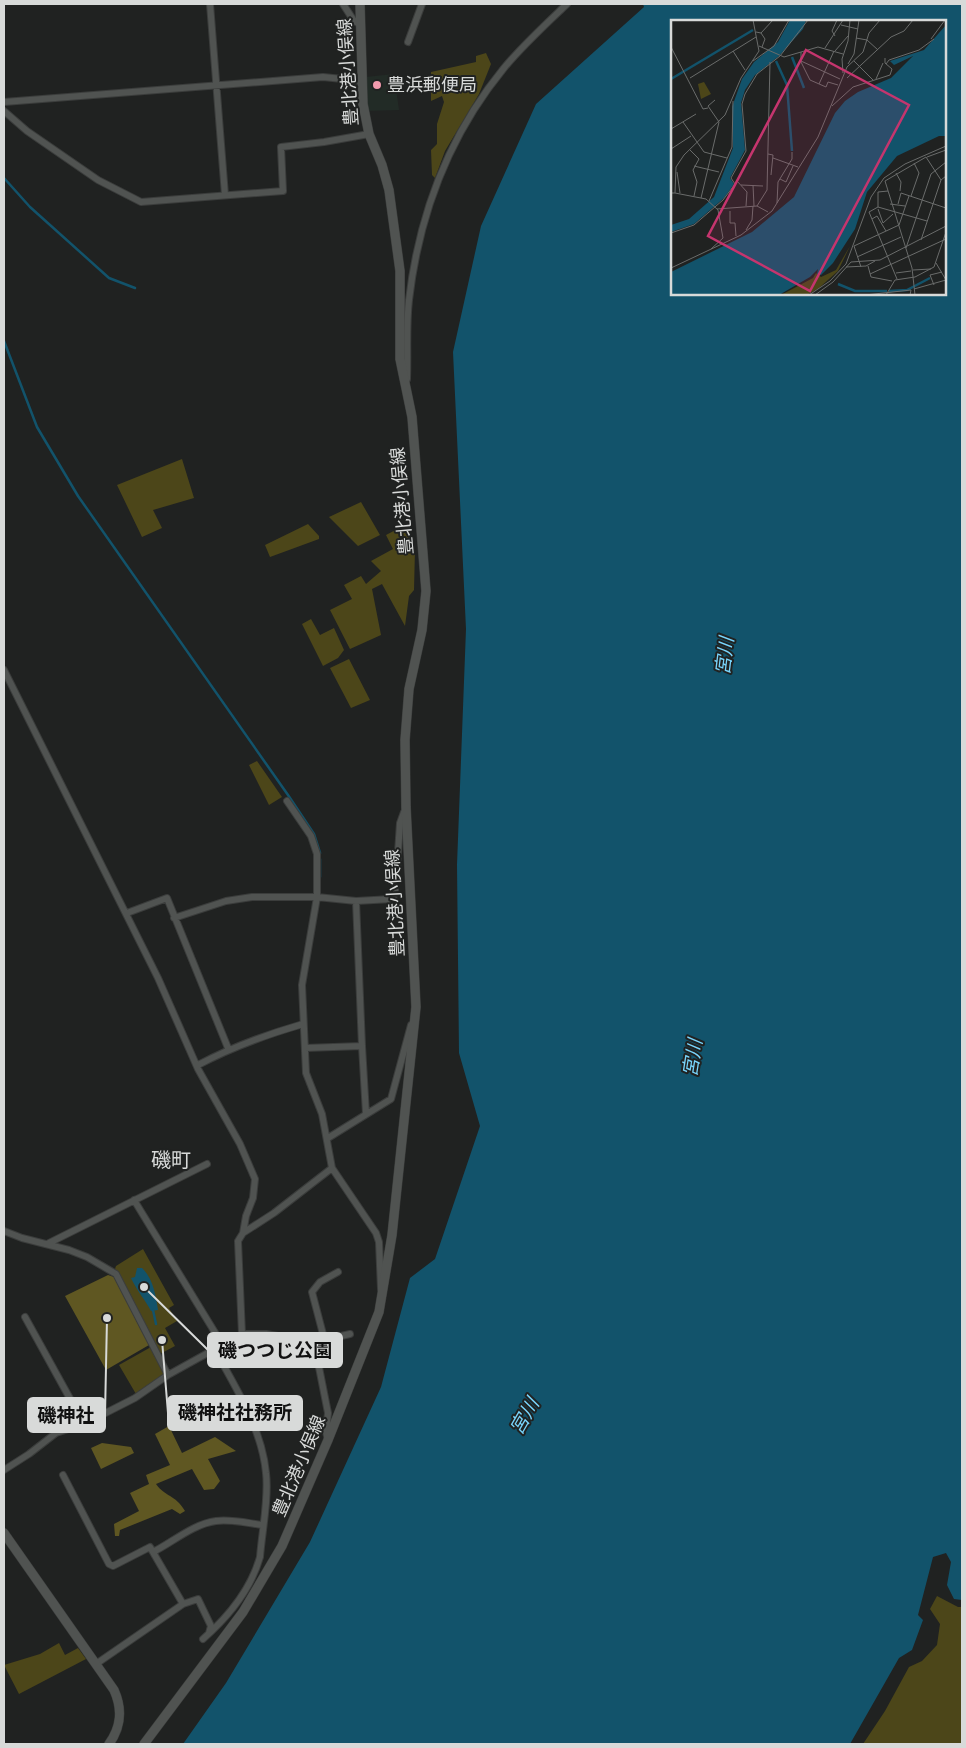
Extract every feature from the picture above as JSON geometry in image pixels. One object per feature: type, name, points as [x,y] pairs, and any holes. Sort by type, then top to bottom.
[{"type":"main road","name":"豊北港小俣線","points":[[144,1744],[224,1638],[263,1580],[290,1528],[328,1440],[379,1312],[395,1210],[416,1007],[406,807],[405,740],[409,688],[422,630],[426,591],[412,418],[400,359],[400,271],[393,212],[382,165],[369,134],[362,81],[360,4]]},
{"type":"main road","points":[[4,1533],[114,1690],[120,1709],[118,1729],[109,1744]]},
{"type":"street","points":[[210,4],[226,195]]},
{"type":"street","points":[[343,4],[354,21],[360,24]]},
{"type":"street","points":[[408,42],[422,4]]},
{"type":"street","points":[[406,383],[409,301],[414,266],[425,217],[443,168],[465,124],[490,86],[514,56],[568,4]]},
{"type":"street","points":[[4,102],[323,77],[362,81]]},
{"type":"street","points":[[4,111],[27,131],[98,180],[141,202],[282,191],[281,147],[369,134]]},
{"type":"street","points":[[4,670],[127,913],[198,1065],[255,1179],[256,1187],[246,1216],[243,1233],[238,1241],[237,1260],[242,1334]]},
{"type":"street","points":[[287,801],[311,836],[316,849],[317,897],[304,966],[302,1024],[306,1073],[322,1114],[328,1138],[332,1168],[376,1233],[379,1242],[382,1296]]},
{"type":"street","points":[[174,918],[226,901],[252,897],[317,897],[356,901],[392,899],[395,895],[394,872],[397,868],[400,823],[406,807]]},
{"type":"street","points":[[127,913],[167,898],[228,1048]]},
{"type":"street","points":[[356,901],[366,1114]]},
{"type":"street","points":[[328,1138],[390,1099],[416,1007]]},
{"type":"street","points":[[198,1065],[228,1048],[260,1036],[302,1024]]},
{"type":"street","points":[[305,1048],[362,1046]]},
{"type":"street","points":[[48,1243],[207,1164]]},
{"type":"street","points":[[243,1233],[274,1213],[332,1168]]},
{"type":"street","points":[[134,1200],[222,1344]]},
{"type":"street","points":[[4,1231],[22,1238],[48,1243],[87,1257],[116,1274],[168,1375]]},
{"type":"street","points":[[324,1338],[312,1292],[320,1282],[338,1272]]},
{"type":"street","points":[[25,1317],[84,1424]]},
{"type":"street","points":[[4,1470],[56,1434],[84,1424],[135,1398],[168,1375],[242,1334],[266,1334],[314,1342],[324,1338],[350,1334]]},
{"type":"street","points":[[314,1342],[328,1413],[326,1432],[328,1440]]},
{"type":"street","points":[[203,1639],[232,1608],[252,1578],[260,1556],[267,1475],[262,1445],[248,1412],[214,1350]]},
{"type":"street","points":[[62,1475],[109,1564],[113,1566],[150,1546],[183,1604]]},
{"type":"street","points":[[153,1552],[208,1522],[227,1521],[262,1525]]},
{"type":"street","points":[[96,1664],[183,1604],[198,1600],[211,1626],[209,1634]]},
{"type":"shaded area","points":[[486,53],[491,64],[479,94],[445,151],[435,178],[432,175],[431,150],[437,144],[437,124],[444,102],[442,96],[431,101],[431,72],[476,62],[476,56]]},
{"type":"shaded area","points":[[394,74],[399,110],[367,111],[365,77]]},
{"type":"shaded area","points":[[182,459],[194,498],[153,510],[162,528],[142,537],[117,485]]},
{"type":"shaded area","points":[[361,502],[380,535],[358,546],[329,517]]},
{"type":"shaded area","points":[[308,524],[319,536],[319,539],[270,557],[265,545]]},
{"type":"shaded area","points":[[405,525],[415,549],[414,590],[409,596],[405,626],[382,584],[372,589],[381,635],[350,649],[330,610],[352,599],[344,585],[361,576],[366,584],[381,571],[371,561],[393,549],[386,535]]},
{"type":"shaded area","points":[[311,619],[320,635],[334,628],[344,650],[338,658],[323,666],[302,624]]},
{"type":"shaded area","points":[[349,659],[370,700],[351,708],[330,668]]},
{"type":"shaded area","points":[[257,761],[282,797],[269,805],[249,765]]},
{"type":"shaded area","points":[[143,1249],[174,1305],[169,1308],[177,1321],[165,1328],[175,1346],[160,1354],[115,1269],[116,1266]]},
{"type":"shaded area","points":[[108,1275],[114,1277],[149,1345],[106,1370],[65,1296]]},
{"type":"shaded area","points":[[151,1347],[164,1373],[163,1376],[136,1394],[119,1365]]},
{"type":"shaded area","points":[[169,1426],[182,1453],[215,1437],[236,1451],[208,1459],[220,1481],[214,1489],[204,1490],[192,1469],[156,1484],[178,1501],[185,1511],[180,1514],[172,1509],[120,1530],[119,1536],[115,1536],[114,1524],[139,1511],[130,1493],[149,1484],[146,1475],[170,1465],[155,1434]]},
{"type":"shaded area","points":[[102,1443],[131,1447],[134,1453],[101,1469],[91,1448]]},
{"type":"shaded area","points":[[937,1596],[958,1607],[962,1607],[962,1744],[863,1744],[885,1711],[909,1667],[922,1661],[937,1645],[940,1624],[930,1609]]},
{"type":"shaded area","points":[[59,1643],[65,1655],[78,1648],[86,1659],[19,1694],[4,1665],[40,1654]]},
{"type":"water","name":"宮川","points":[[643,4],[962,4],[962,1600],[954,1599],[947,1585],[951,1562],[946,1553],[933,1557],[918,1615],[923,1620],[912,1650],[899,1658],[850,1744],[183,1744],[226,1683],[310,1542],[381,1387],[410,1278],[435,1259],[480,1126],[459,1053],[457,865],[466,629],[453,352],[481,226],[536,104],[644,7]]},
{"type":"water","points":[[137,1268],[142,1268],[149,1277],[155,1293],[158,1310],[151,1311],[131,1278],[135,1277]]},
{"type":"waterway","points":[[4,178],[30,207],[109,278],[135,288]]},
{"type":"waterway","points":[[4,341],[37,427],[78,496],[288,795],[314,834],[320,853]]},
{"type":"waterway","points":[[320,859],[320,877]]},
{"type":"waterway","points":[[153,1310],[156,1324]]},
{"type":"place","name":"豊浜郵便局","points":[[377,85]]},
{"type":"place","name":"磯つつじ公園","points":[[144,1287]]},
{"type":"place","name":"磯神社","points":[[107,1318]]},
{"type":"place","name":"磯神社社務所","points":[[162,1340]]},
{"type":"district","name":"磯町","points":[[171,1160]]}]
